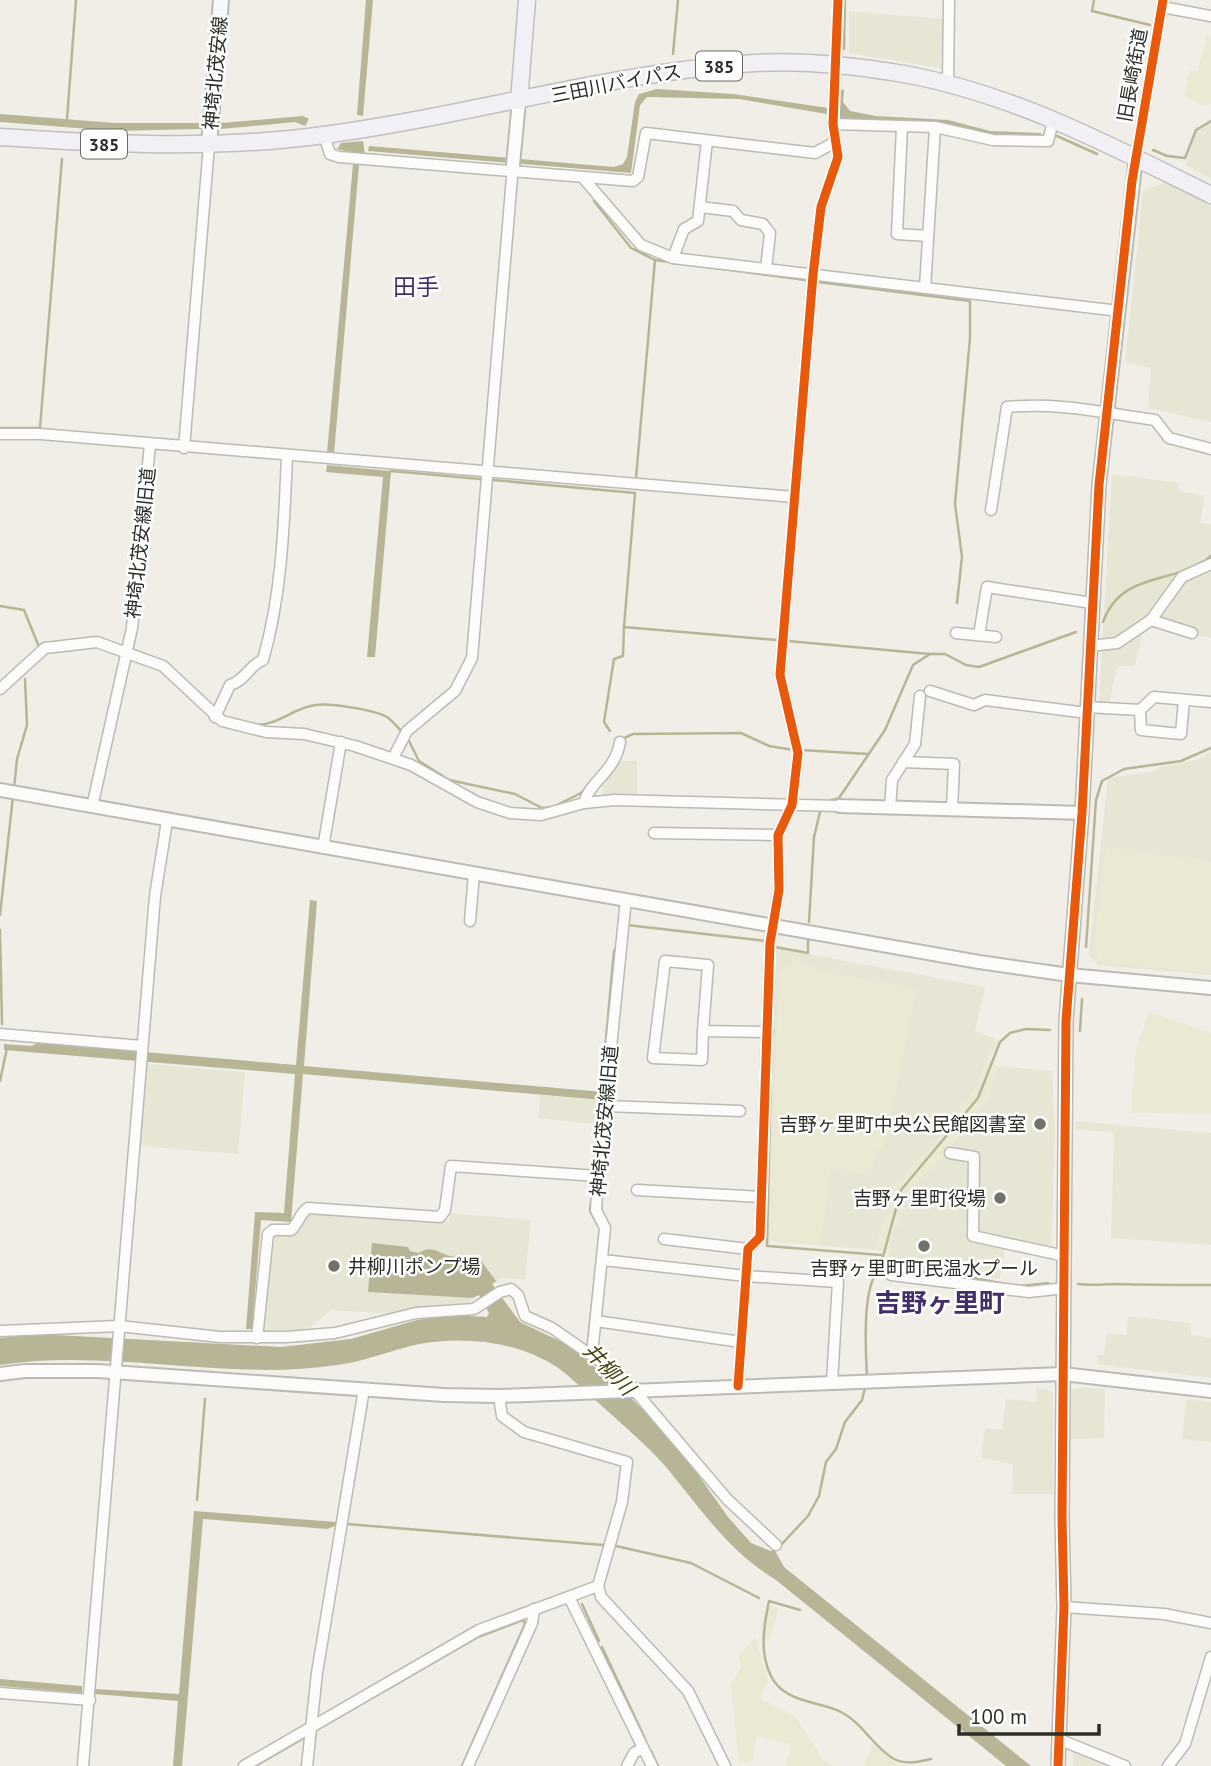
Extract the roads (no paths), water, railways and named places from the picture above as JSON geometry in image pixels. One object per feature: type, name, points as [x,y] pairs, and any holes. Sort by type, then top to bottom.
[{"type":"highway","points":[[519,101],[527,0]]},
{"type":"highway","name":"三田川バイパス","points":[[0,137],[128,145],[209,145],[324,135],[684,69],[759,62],[836,66],[903,74],[948,84],[1054,118],[1211,195]]},
{"type":"main road","name":"神埼北茂安線","points":[[209,145],[221,0]]},
{"type":"street","points":[[738,1386],[748,1249],[760,1237],[773,925],[779,890],[778,835],[792,805],[798,750],[780,675],[813,275],[821,207],[837,166],[832,124],[838,0]]},
{"type":"street","points":[[948,84],[950,0]]},
{"type":"street","points":[[1162,3],[1211,16]]},
{"type":"street","name":"旧長崎街道","points":[[1136,157],[1162,3]]},
{"type":"street","points":[[393,758],[405,734],[455,691],[472,658],[519,101]]},
{"type":"street","points":[[832,124],[936,127],[993,140],[1048,141],[1054,118]]},
{"type":"street","points":[[902,127],[897,234],[928,236]]},
{"type":"street","points":[[925,288],[936,127]]},
{"type":"street","points":[[324,135],[330,154],[339,158],[513,164],[584,179],[633,181],[638,177],[646,133],[815,153],[835,142]]},
{"type":"street","points":[[673,258],[684,229],[698,221],[707,141]]},
{"type":"street","points":[[184,448],[209,145]]},
{"type":"street","points":[[1058,1766],[1064,1606],[1063,1374],[1069,975],[1107,410],[1136,157]]},
{"type":"street","points":[[584,179],[641,245],[673,258],[1119,312]]},
{"type":"street","points":[[700,207],[733,211],[741,220],[763,224],[770,233],[766,269]]},
{"type":"street","points":[[991,510],[1007,407],[1034,405],[1107,410],[1155,420],[1169,438],[1211,449]]},
{"type":"street","points":[[0,434],[41,434],[150,444]]},
{"type":"street","name":"神埼北茂安線旧道","points":[[92,807],[127,647],[150,444],[794,498]]},
{"type":"street","points":[[218,715],[230,685],[241,682],[254,663],[263,660],[274,621],[283,540],[287,456]]},
{"type":"street","points":[[1090,646],[1117,643],[1151,620],[1182,577],[1211,564]]},
{"type":"street","points":[[979,635],[987,587],[1092,603]]},
{"type":"street","points":[[1151,620],[1192,633]]},
{"type":"street","points":[[956,633],[996,637]]},
{"type":"street","points":[[0,689],[39,652],[52,645],[97,642],[127,647],[163,666],[218,715],[253,730],[304,734],[393,758],[477,802],[510,813],[541,815],[584,803],[615,800],[1082,813]]},
{"type":"street","points":[[930,691],[974,705],[985,700],[1087,710],[1140,710],[1154,697],[1211,702]]},
{"type":"street","points":[[890,808],[892,780],[915,744],[919,696]]},
{"type":"street","points":[[1140,710],[1141,730],[1181,734],[1184,699]]},
{"type":"street","points":[[323,848],[341,742]]},
{"type":"street","points":[[584,803],[586,796],[608,771],[620,742]]},
{"type":"street","points":[[903,762],[954,764],[953,809]]},
{"type":"street","points":[[0,790],[1069,975],[1211,988]]},
{"type":"street","points":[[83,1766],[155,896],[167,821]]},
{"type":"street","points":[[654,833],[778,835]]},
{"type":"street","points":[[470,921],[474,874]]},
{"type":"street","name":"神埼北茂安線旧道","points":[[592,1354],[605,1228],[596,1210],[598,1176],[626,899]]},
{"type":"street","points":[[664,961],[708,965],[703,1031],[702,1060],[653,1058],[664,961]]},
{"type":"street","points":[[703,1031],[768,1032]]},
{"type":"street","points":[[0,1034],[142,1053]]},
{"type":"street","points":[[605,1106],[740,1111]]},
{"type":"street","points":[[950,1153],[974,1157],[973,1236],[1065,1256]]},
{"type":"street","points":[[257,1338],[268,1234],[273,1230],[291,1230],[297,1226],[301,1213],[308,1208],[440,1217],[445,1210],[451,1166],[598,1176]]},
{"type":"street","points":[[637,1190],[762,1197]]},
{"type":"street","points":[[664,1239],[748,1249]]},
{"type":"street","points":[[603,1259],[746,1276],[838,1282],[832,1382]]},
{"type":"street","points":[[891,1275],[1029,1292],[1065,1288]]},
{"type":"street","points":[[0,1331],[119,1329],[257,1338],[335,1332],[416,1312],[474,1308],[500,1292],[515,1291],[524,1316],[552,1328],[624,1378],[630,1390],[727,1499],[776,1545]]},
{"type":"street","points":[[596,1321],[741,1342]]},
{"type":"street","points":[[0,1374],[25,1371],[115,1370],[364,1389],[499,1396],[1063,1374],[1211,1391]]},
{"type":"street","points":[[307,1766],[364,1389]]},
{"type":"street","points":[[499,1396],[502,1416],[524,1432],[627,1462],[622,1502],[598,1586],[601,1597],[688,1691],[725,1766]]},
{"type":"street","points":[[244,1766],[479,1630],[598,1586]]},
{"type":"street","points":[[569,1597],[652,1766]]},
{"type":"street","points":[[1064,1606],[1164,1614],[1211,1623]]},
{"type":"street","points":[[468,1766],[532,1623],[534,1609]]},
{"type":"street","points":[[1168,1766],[1185,1744],[1211,1657]]},
{"type":"street","points":[[0,1693],[90,1700]]},
{"type":"street","points":[[1059,1739],[1125,1766]]},
{"type":"street","points":[[627,1766],[634,1753],[643,1748]]},
{"type":"waterway","points":[[67,119],[76,0]]},
{"type":"waterway","points":[[673,54],[678,0]]},
{"type":"waterway","points":[[844,49],[845,0]]},
{"type":"waterway","points":[[1094,0],[1092,11],[1150,25]]},
{"type":"waterway","points":[[1153,150],[1167,156],[1185,158],[1196,130],[1211,121]]},
{"type":"waterway","points":[[1057,136],[1097,154]]},
{"type":"waterway","points":[[0,428],[40,428],[62,159]]},
{"type":"waterway","points":[[594,201],[631,248],[655,260],[806,280]]},
{"type":"waterway","points":[[636,478],[655,260]]},
{"type":"waterway","points":[[818,282],[970,301],[970,338],[955,504],[962,557],[957,603]]},
{"type":"waterway","points":[[391,471],[480,479]]},
{"type":"waterway","points":[[493,480],[635,493],[624,627],[777,640]]},
{"type":"waterway","points":[[1103,622],[1112,605],[1136,586],[1182,572],[1211,556]]},
{"type":"waterway","points":[[0,606],[24,610],[39,647]]},
{"type":"waterway","points":[[610,731],[604,722],[614,659],[623,656],[624,627]]},
{"type":"waterway","points":[[825,802],[839,798],[885,730],[913,665],[930,654],[945,654],[966,665],[979,667],[1076,632]]},
{"type":"waterway","points":[[44,644],[82,639]]},
{"type":"waterway","points":[[788,641],[930,654]]},
{"type":"waterway","points":[[129,648],[165,662]]},
{"type":"waterway","points":[[14,789],[17,759],[27,725],[25,679]]},
{"type":"waterway","points":[[254,725],[271,723],[308,706],[332,705],[381,714],[403,733]]},
{"type":"waterway","points":[[620,740],[633,734],[741,733],[769,746],[794,750]]},
{"type":"waterway","points":[[407,737],[419,761],[449,780],[515,794],[542,808],[553,807],[581,793],[587,787]]},
{"type":"waterway","points":[[1086,947],[1096,800],[1102,781],[1124,769],[1181,761],[1211,748]]},
{"type":"waterway","points":[[801,750],[868,754]]},
{"type":"waterway","points":[[0,915],[13,796]]},
{"type":"waterway","points":[[809,922],[814,837],[820,812]]},
{"type":"waterway","points":[[627,925],[766,941]]},
{"type":"waterway","points":[[0,930],[2,1024]]},
{"type":"waterway","points":[[775,947],[808,953],[808,938]]},
{"type":"waterway","points":[[601,1093],[614,951],[617,948]]},
{"type":"waterway","points":[[773,981],[767,1246],[881,1255]]},
{"type":"waterway","points":[[1080,1031],[1082,999]]},
{"type":"waterway","points":[[867,1378],[867,1304],[874,1277],[880,1268],[901,1190],[978,1098],[1000,1042],[1010,1033],[1026,1029],[1050,1030]]},
{"type":"waterway","points":[[0,1081],[7,1048]]},
{"type":"waterway","points":[[595,1160],[600,1097]]},
{"type":"waterway","name":"井柳川","points":[[588,1342],[600,1229],[590,1211],[593,1185]]},
{"type":"waterway","points":[[880,1268],[964,1276],[1015,1286]]},
{"type":"waterway","points":[[1021,1286],[1048,1283]]},
{"type":"waterway","points":[[1078,1284],[1211,1285]]},
{"type":"waterway","points":[[779,1547],[808,1516],[819,1496],[826,1462],[836,1449],[845,1422],[862,1400],[866,1384]]},
{"type":"waterway","points":[[197,1500],[205,1399]]},
{"type":"waterway","points":[[347,1524],[603,1545]]},
{"type":"waterway","points":[[616,1546],[691,1563],[759,1598]]},
{"type":"waterway","points":[[800,1610],[769,1601],[764,1648],[767,1667],[777,1685],[793,1696],[832,1708],[849,1717],[894,1759],[908,1762],[931,1759]]},
{"type":"waterway","points":[[582,1604],[599,1641]]},
{"type":"waterway","points":[[318,1729],[478,1637],[523,1620],[525,1624],[462,1766]]},
{"type":"waterway","points":[[602,1647],[646,1741]]},
{"type":"waterway","points":[[255,1766],[304,1738]]},
{"type":"waterway","points":[[651,1751],[658,1766]]},
{"type":"place","name":"吉野ヶ里町中央公民館図書室","points":[[1040,1124]]},
{"type":"place","name":"吉野ヶ里町役場","points":[[1000,1198]]},
{"type":"place","name":"吉野ヶ里町町民温水プール","points":[[924,1246]]},
{"type":"place","name":"井柳川ポンプ場","points":[[334,1266]]},
{"type":"district","name":"田手","points":[[416,286]]},
{"type":"district","name":"吉野ヶ里町","points":[[940,1302]]}]
